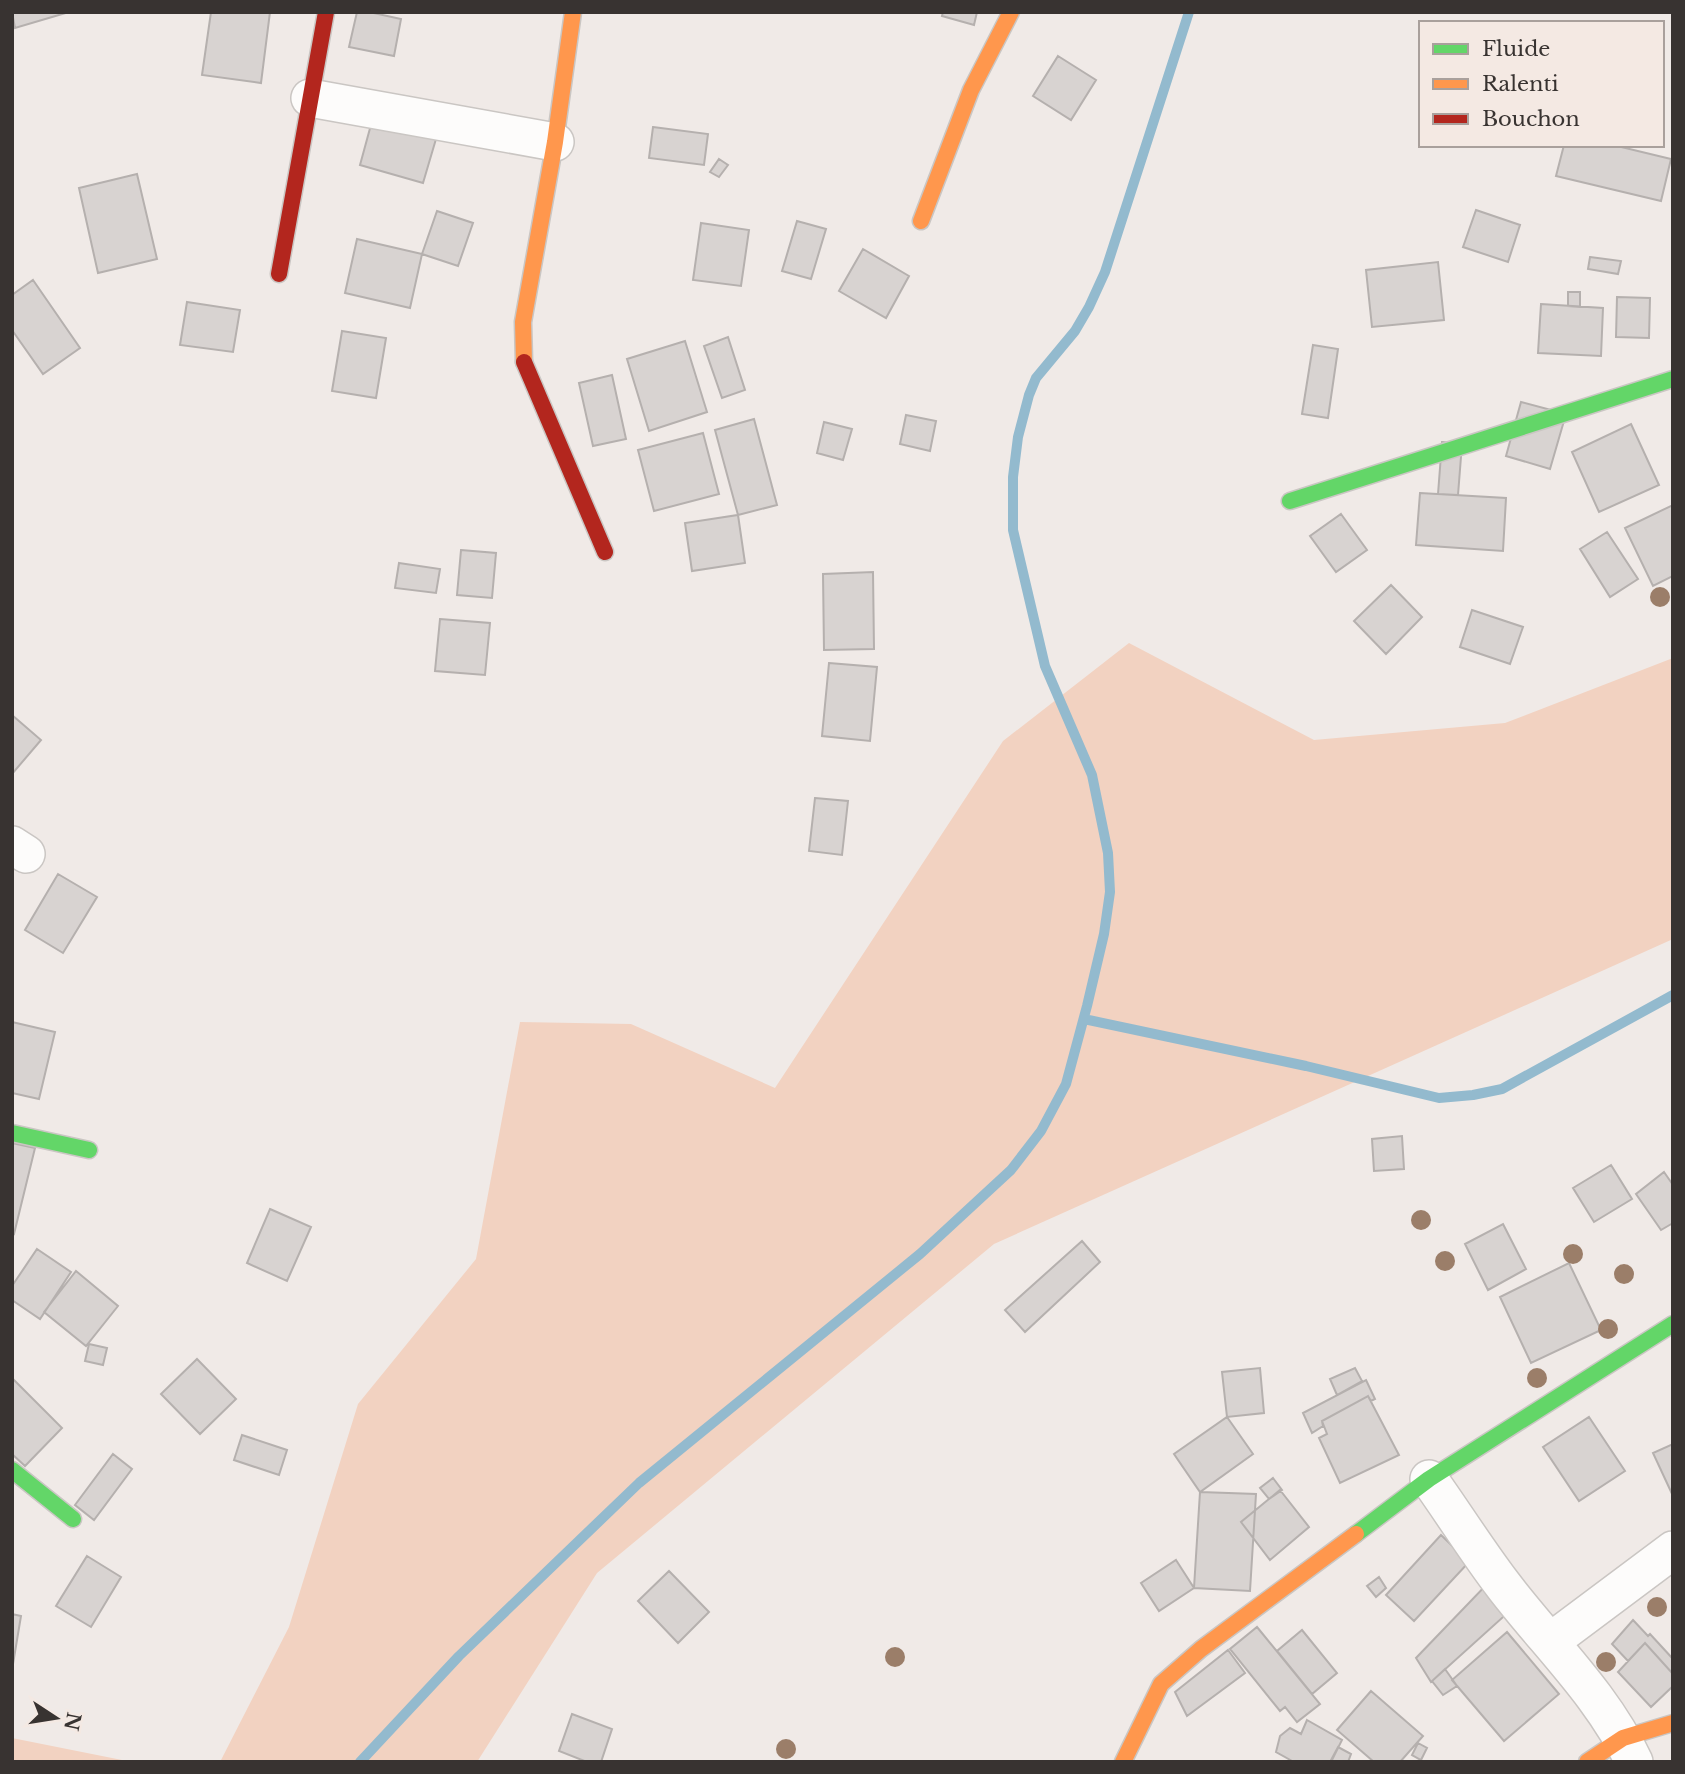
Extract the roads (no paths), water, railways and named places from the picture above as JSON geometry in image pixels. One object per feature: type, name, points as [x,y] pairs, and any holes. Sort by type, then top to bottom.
[{"type":"street","points":[[279,274],[326,12]]},
{"type":"street","points":[[573,12],[555,142],[523,322],[524,364],[605,552]]},
{"type":"street","points":[[921,221],[971,90],[1011,12]]},
{"type":"street","points":[[310,98],[555,142]]},
{"type":"street","points":[[1290,501],[1673,379]]},
{"type":"street","points":[[12,1133],[89,1150]]},
{"type":"street","points":[[1123,1762],[1161,1684],[1201,1649],[1429,1479],[1673,1324]]},
{"type":"street","points":[[12,1470],[73,1519]]},
{"type":"street","points":[[1429,1479],[1502,1585],[1549,1642],[1629,1750]]},
{"type":"street","points":[[1549,1642],[1673,1550]]},
{"type":"street","points":[[1587,1762],[1629,1750],[1673,1723]]},
{"type":"waterway","points":[[360,1762],[459,1656],[639,1483],[920,1254],[1011,1170],[1041,1131],[1066,1084],[1104,934],[1110,892],[1108,853],[1092,775],[1045,666],[1013,530],[1013,477],[1018,437],[1029,395],[1036,378],[1075,331],[1105,272],[1189,12]]},
{"type":"waterway","points":[[1084,1019],[1306,1066],[1439,1098],[1502,1089],[1673,995]]}]
